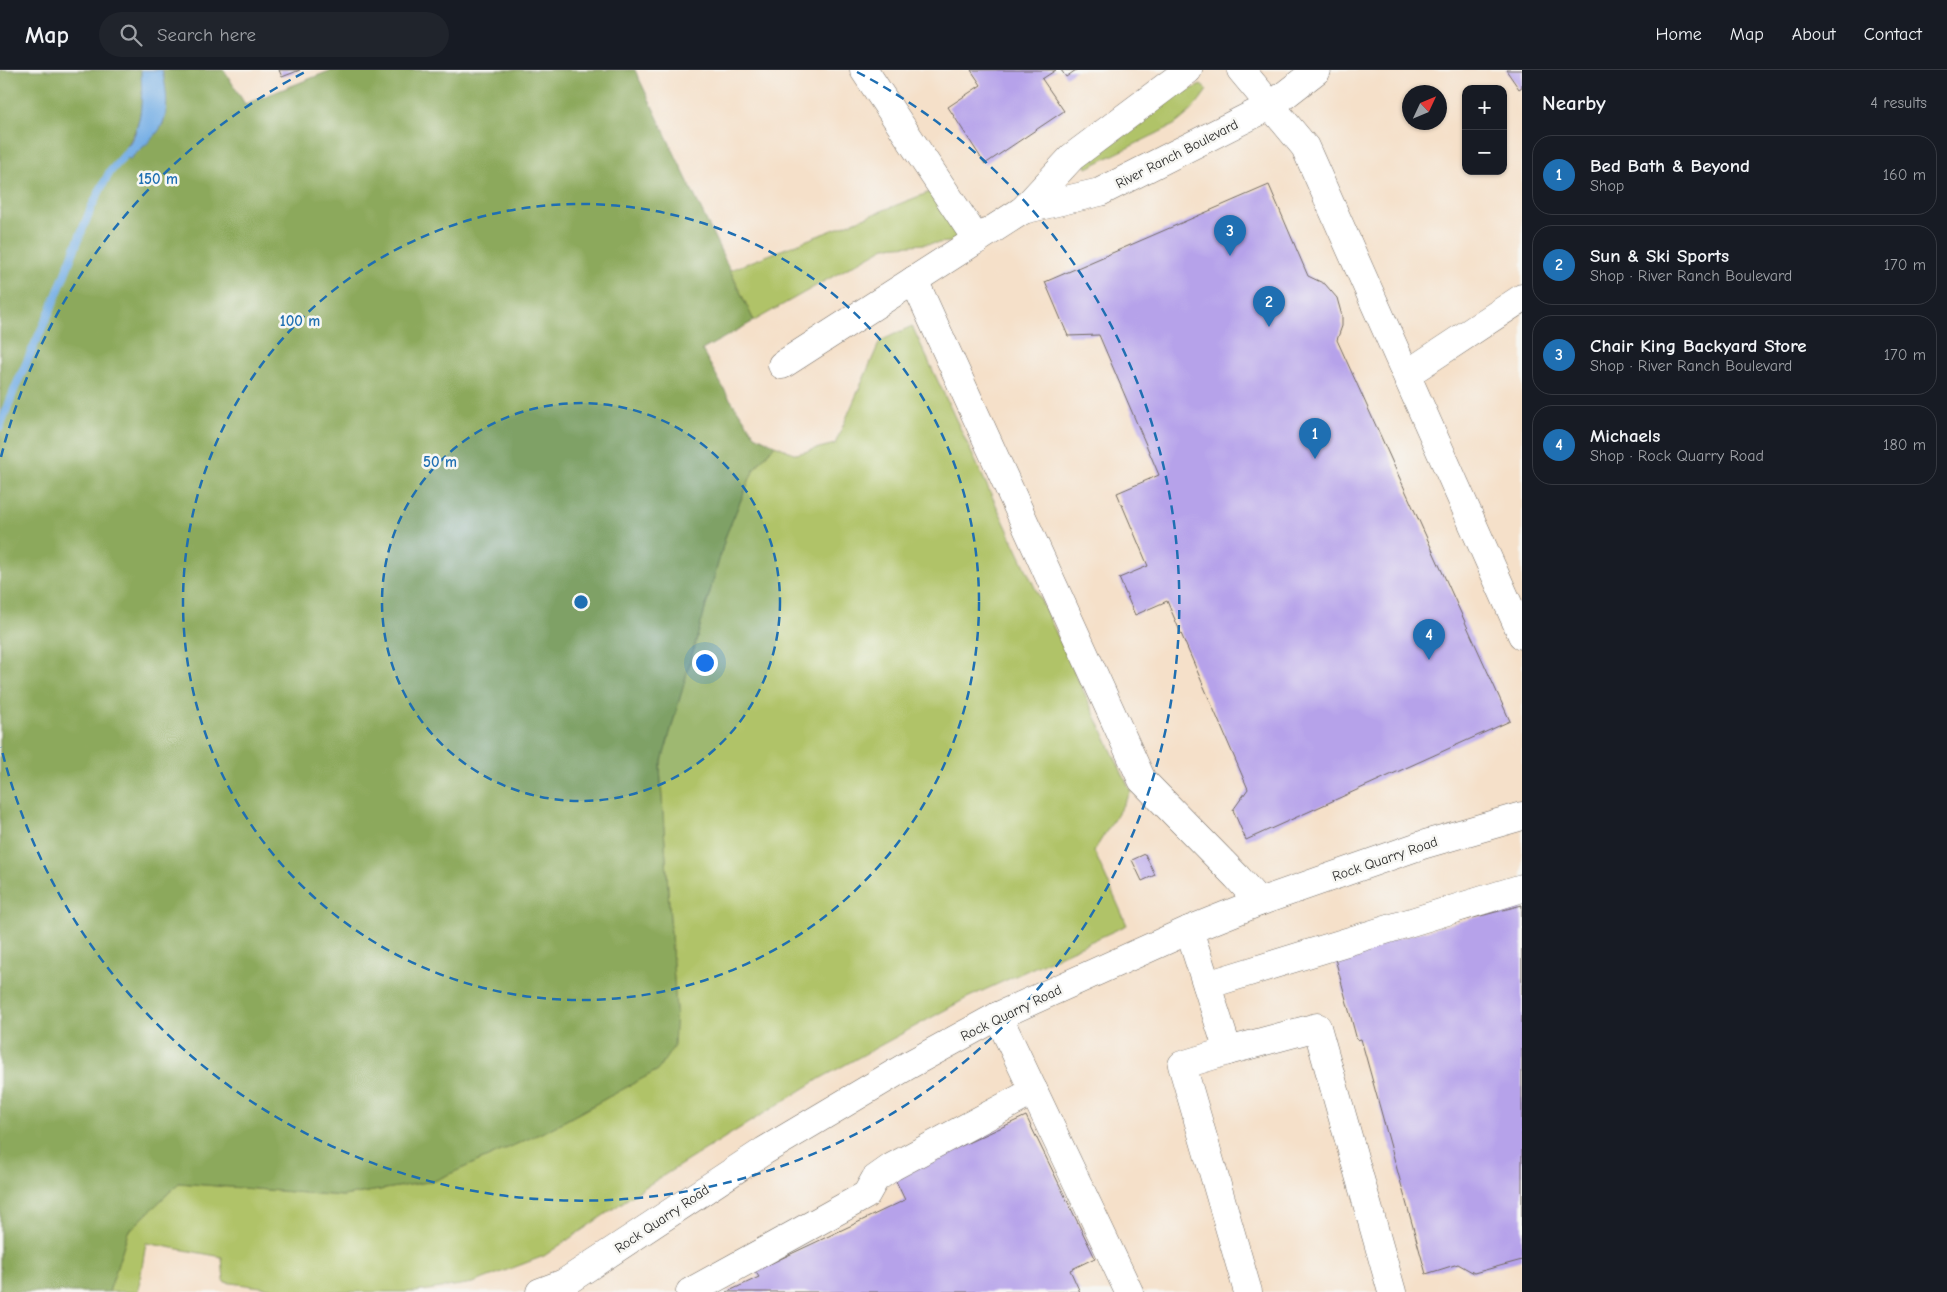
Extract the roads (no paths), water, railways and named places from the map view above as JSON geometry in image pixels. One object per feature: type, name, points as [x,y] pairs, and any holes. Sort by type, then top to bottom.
[{"type":"street","points":[[864,70],[977,240]]},
{"type":"street","name":"River Ranch Boulevard","points":[[782,365],[1023,210],[1072,157],[1188,70]]},
{"type":"street","points":[[1241,70],[1305,147],[1522,635]]},
{"type":"street","name":"River Ranch Boulevard","points":[[1023,210],[1100,192],[1272,106],[1317,70]]},
{"type":"street","points":[[914,280],[1142,780],[1237,876],[1259,902]]},
{"type":"street","points":[[1407,374],[1522,298]]},
{"type":"street","name":"Rock Quarry Road","points":[[540,1292],[564,1283],[764,1151],[906,1066],[998,1016],[1189,930],[1259,902],[1422,845],[1522,816]]},
{"type":"street","points":[[1207,985],[1522,888]]},
{"type":"street","points":[[1189,930],[1228,1051]]},
{"type":"street","points":[[998,1016],[1130,1292]]},
{"type":"street","points":[[1248,1292],[1182,1066],[1317,1026],[1392,1292]]},
{"type":"street","points":[[690,1292],[866,1195],[875,1179],[892,1167],[1034,1091]]},
{"type":"water","points":[[141,70],[162,70],[167,105],[162,125],[156,134],[130,159],[123,157],[138,125],[142,94]]},
{"type":"waterway","points":[[0,427],[15,388],[53,304],[91,208],[109,173],[130,149]]},
{"type":"place","name":"Chair King Backyard Store","points":[[1230,256]]},
{"type":"place","name":"Sun & Ski Sports","points":[[1269,327]]},
{"type":"place","name":"Bed Bath & Beyond","points":[[1315,459]]},
{"type":"place","name":"Michaels","points":[[1429,660]]}]
